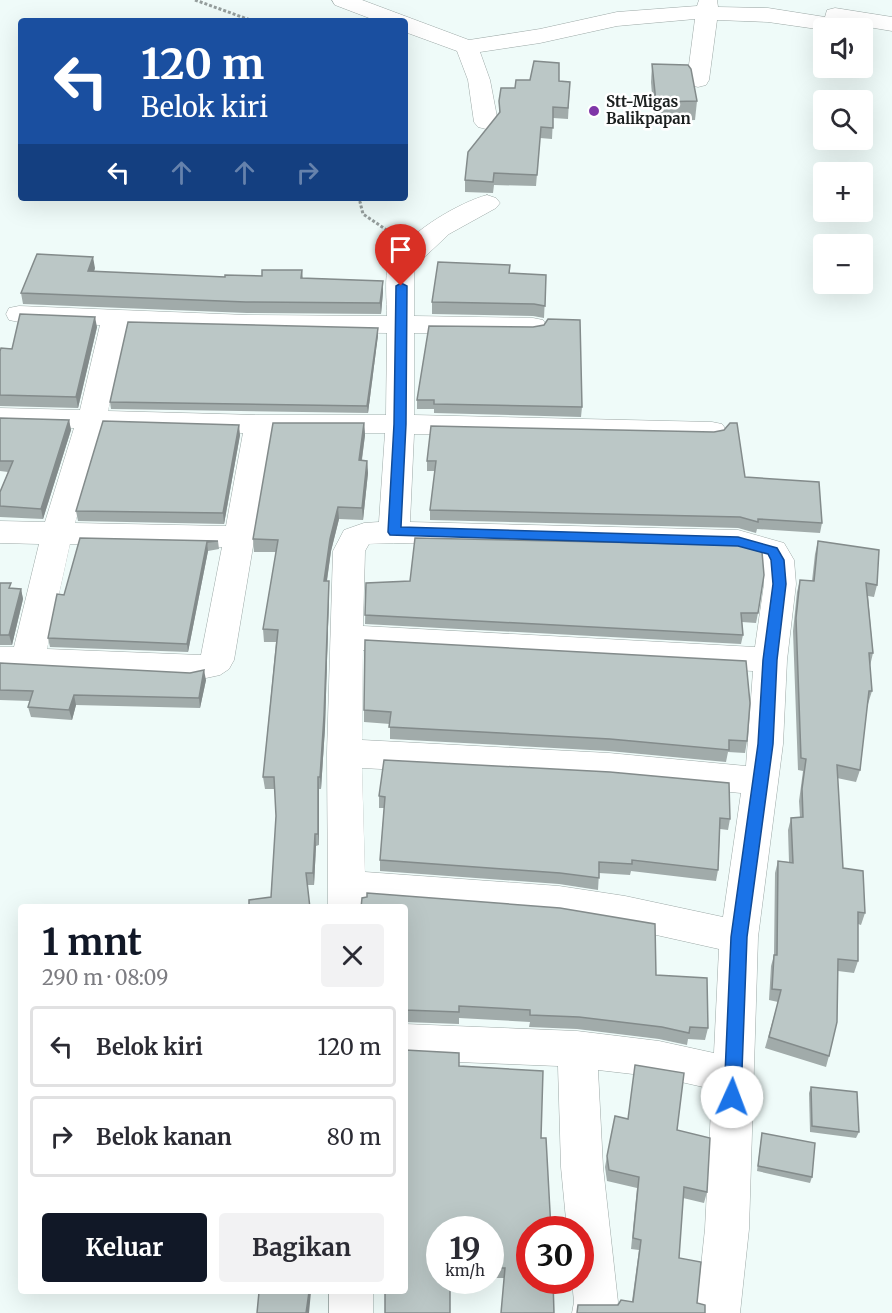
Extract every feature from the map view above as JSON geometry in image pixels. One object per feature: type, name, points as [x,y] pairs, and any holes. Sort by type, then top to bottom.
[{"type":"street","points":[[343,0],[389,18]]},
{"type":"street","points":[[708,7],[813,22]]},
{"type":"street","points":[[698,80],[708,7]]},
{"type":"street","points":[[408,25],[461,44],[540,36],[616,19],[708,7],[779,8],[892,24]]},
{"type":"street","points":[[873,32],[892,36]]},
{"type":"street","points":[[461,44],[479,80],[486,122]]},
{"type":"street","points":[[394,532],[400,424],[401,266],[437,228],[459,214],[487,203]]},
{"type":"street","points":[[19,314],[115,320],[402,326],[533,326]]},
{"type":"street","points":[[115,320],[92,418],[57,533],[14,660],[192,669],[207,668],[213,665],[217,660],[259,424]]},
{"type":"street","points":[[0,417],[259,424],[400,424],[712,431]]},
{"type":"street","points":[[0,532],[240,537]]},
{"type":"street","points":[[718,1313],[727,1229],[739,937],[761,781],[770,660],[780,584],[778,560],[773,551],[738,542],[394,532],[364,534],[355,538],[349,551],[344,753],[347,897],[559,902],[626,912],[739,937]]},
{"type":"street","points":[[348,638],[770,660]]},
{"type":"street","points":[[344,753],[609,767],[761,781]]},
{"type":"street","points":[[408,1042],[577,1049],[659,1059],[733,1075]]},
{"type":"street","points":[[577,1049],[582,1167],[596,1302],[594,1313]]},
{"type":"street","points":[[351,1294],[351,1313]]},
{"type":"path","points":[[195,0],[245,18]]},
{"type":"path","points":[[361,201],[363,214],[397,237],[401,266]]},
{"type":"building","points":[[534,61],[559,63],[559,81],[570,82],[568,108],[553,107],[553,128],[541,127],[537,175],[494,173],[493,182],[465,180],[468,152],[500,112],[501,88],[515,88],[516,80],[530,80]]},
{"type":"building","points":[[652,64],[688,65],[691,69],[697,101],[656,102]]},
{"type":"building","points":[[37,254],[93,257],[88,271],[225,277],[225,275],[262,276],[262,270],[302,270],[301,278],[383,281],[380,303],[246,302],[21,293]]},
{"type":"building","points":[[438,262],[510,265],[509,273],[546,275],[545,306],[432,302]]},
{"type":"building","points":[[20,314],[95,317],[76,397],[0,395],[0,351],[1,348],[12,349]]},
{"type":"building","points":[[548,319],[580,320],[582,407],[434,404],[434,400],[417,400],[429,326],[533,327],[544,325]]},
{"type":"building","points":[[128,322],[378,328],[367,406],[110,402]]},
{"type":"building","points":[[0,418],[69,420],[41,509],[0,506],[0,492],[13,461],[0,461]]},
{"type":"building","points":[[103,421],[239,425],[223,513],[76,511]]},
{"type":"building","points":[[273,423],[364,423],[359,460],[367,461],[362,508],[338,507],[330,539],[324,581],[329,581],[324,716],[320,777],[318,777],[318,834],[315,834],[313,873],[306,873],[310,904],[249,904],[249,900],[271,897],[276,816],[274,777],[263,777],[278,630],[263,629],[278,540],[253,539]]},
{"type":"building","points":[[730,423],[737,423],[745,477],[819,482],[822,523],[758,519],[758,522],[740,517],[430,510],[436,461],[427,461],[431,426],[714,432],[724,430]]},
{"type":"building","points":[[80,538],[218,541],[207,542],[187,644],[48,638],[57,594],[64,595]]},
{"type":"building","points":[[415,538],[739,545],[762,552],[764,575],[758,613],[741,613],[743,635],[365,615],[366,583],[410,581]]},
{"type":"building","points":[[818,541],[879,550],[877,585],[866,583],[873,653],[869,653],[872,691],[869,691],[860,770],[837,765],[843,868],[863,871],[865,913],[858,912],[858,961],[838,959],[837,1022],[829,1056],[769,1037],[781,990],[772,989],[774,955],[777,955],[778,861],[793,863],[791,818],[803,817],[802,789],[806,759],[801,758],[796,618],[800,580],[814,581]]},
{"type":"building","points":[[0,583],[11,583],[9,588],[21,589],[9,635],[0,635]]},
{"type":"building","points":[[365,640],[746,661],[750,703],[747,741],[729,740],[729,750],[610,739],[389,727],[391,712],[364,710]]},
{"type":"building","points":[[0,663],[190,673],[204,670],[199,698],[74,695],[69,710],[28,707],[33,691],[0,690]]},
{"type":"building","points":[[384,760],[610,772],[729,783],[730,819],[720,818],[718,870],[632,860],[632,864],[599,862],[599,878],[380,860],[385,797],[379,796]]},
{"type":"building","points":[[367,893],[560,908],[655,924],[656,975],[707,978],[708,1028],[690,1027],[689,1033],[662,1027],[579,1017],[530,1015],[530,1010],[459,1006],[459,1012],[408,1010],[408,904],[361,904],[362,898],[367,897]]},
{"type":"building","points":[[408,1050],[459,1053],[459,1066],[543,1071],[541,1138],[546,1138],[550,1216],[516,1216],[516,1294],[553,1294],[554,1313],[501,1313],[505,1268],[504,1216],[426,1216],[426,1294],[450,1294],[450,1313],[385,1313],[385,1294],[408,1294]]},
{"type":"building","points":[[635,1065],[684,1073],[677,1130],[710,1138],[707,1192],[684,1187],[679,1258],[701,1262],[697,1303],[705,1305],[705,1313],[577,1313],[578,1305],[618,1305],[621,1300],[633,1302],[641,1240],[633,1238],[639,1177],[609,1170],[607,1156],[615,1116],[628,1119]]},
{"type":"building","points":[[811,1087],[857,1092],[859,1132],[812,1126]]},
{"type":"building","points":[[762,1133],[815,1143],[812,1177],[758,1166]]},
{"type":"building","points":[[259,1294],[309,1294],[306,1313],[257,1313]]},
{"type":"place","name":"Stt-Migas Balikpapan","points":[[594,111]]},
{"type":"route","points":[[401,286],[400,424],[394,532],[738,542],[773,551],[778,560],[780,584],[770,660],[766,744],[739,937],[732,1097]]}]
